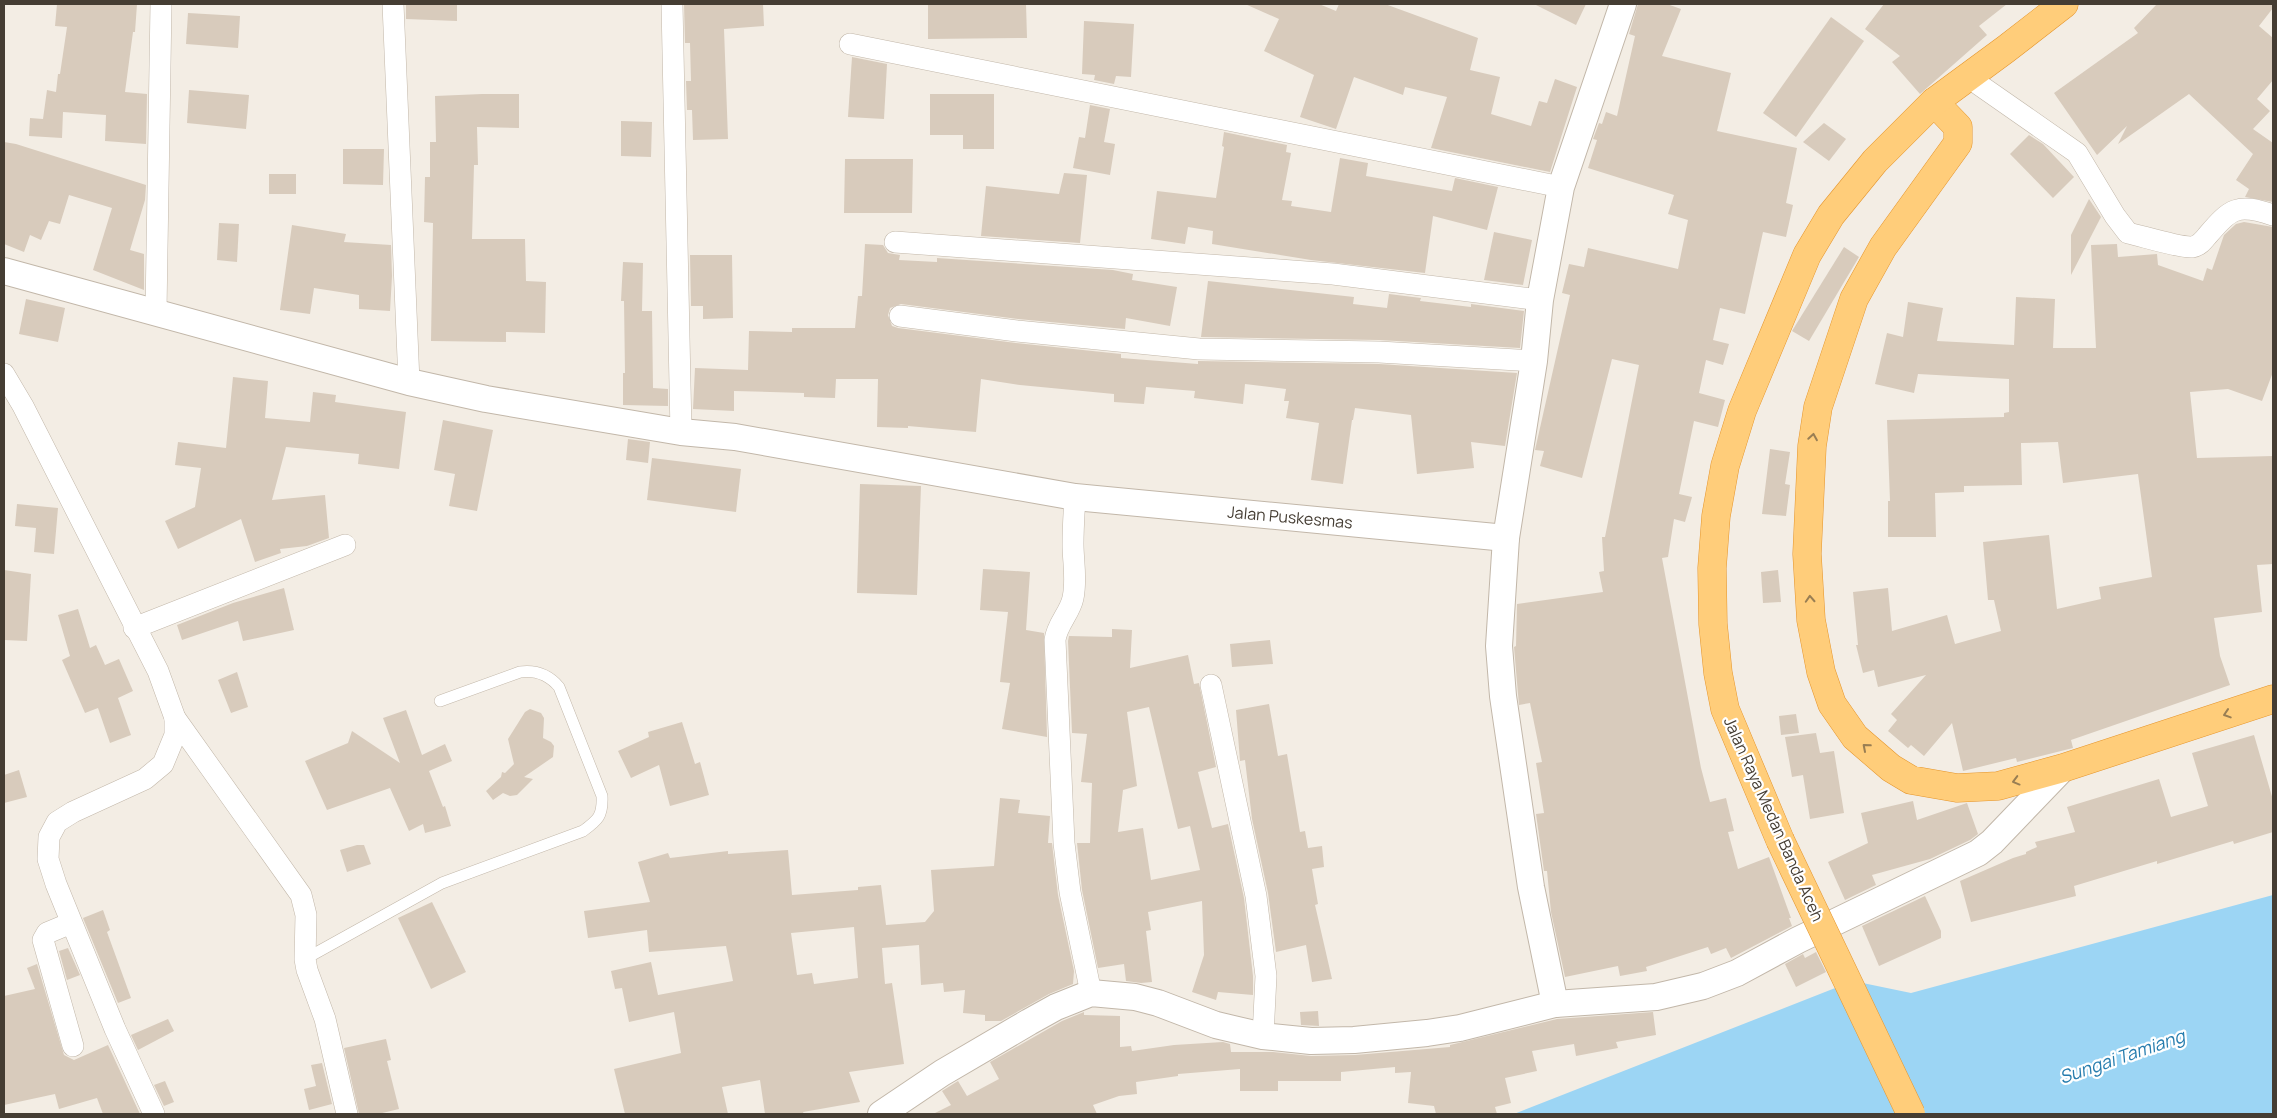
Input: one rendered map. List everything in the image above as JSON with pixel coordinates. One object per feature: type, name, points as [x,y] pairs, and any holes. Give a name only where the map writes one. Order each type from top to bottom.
[{"type":"highway","name":"Jalan Raya Medan Banda Aceh","points":[[1911,1114],[1780,840],[1725,709],[1718,673],[1713,624],[1712,568],[1716,516],[1725,466],[1742,411],[1807,255],[1831,215],[1875,161],[1934,102],[2064,4]]},
{"type":"highway","points":[[1934,102],[1958,127],[1958,143],[1883,247],[1854,299],[1818,407],[1812,446],[1807,554],[1811,620],[1821,672],[1832,704],[1855,738],[1891,768],[1911,780],[1957,788],[1998,786],[2063,768],[2273,699]]},
{"type":"street","points":[[156,311],[161,4]]},
{"type":"street","points":[[393,4],[410,382]]},
{"type":"street","points":[[672,4],[681,432]]},
{"type":"street","points":[[1555,1004],[1530,887],[1503,696],[1499,646],[1506,538],[1534,361],[1540,300],[1561,187],[1623,4]]},
{"type":"street","points":[[850,44],[1561,187]]},
{"type":"street","points":[[1968,77],[2077,153],[2115,216],[2128,233],[2191,247],[2201,243],[2226,214],[2232,211],[2250,210],[2273,215]]},
{"type":"street","points":[[895,242],[1333,274],[1540,300]]},
{"type":"street","name":"Jalan Puskesmas","points":[[4,271],[156,311],[264,343],[410,382],[486,399],[681,432],[735,437],[1075,498],[1506,538]]},
{"type":"street","points":[[900,316],[1017,331],[1199,349],[1380,352],[1534,361]]},
{"type":"street","points":[[4,374],[23,406],[134,628],[158,671],[175,718],[301,895],[306,915],[304,959],[324,1019],[347,1114]]},
{"type":"street","points":[[1075,498],[1073,546],[1076,570],[1074,597],[1071,607],[1056,632],[1055,640],[1064,843],[1070,892],[1090,993]]},
{"type":"street","points":[[134,628],[345,545]]},
{"type":"street","points":[[1211,685],[1256,896],[1266,976],[1263,1036]]},
{"type":"street","points":[[154,1114],[71,923],[48,860],[50,837],[57,822],[72,812],[145,779],[163,764],[175,735],[175,718]]},
{"type":"street","points":[[881,1114],[942,1073],[1029,1022],[1056,1007],[1090,993],[1136,997],[1158,1003],[1216,1025],[1263,1036],[1287,1040],[1354,1040],[1460,1028],[1555,1004],[1656,997],[1703,986],[1746,969],[1798,940],[1978,853],[1992,842],[2063,768]]},
{"type":"street","points":[[71,923],[47,933],[43,940],[73,1046]]},
{"type":"lane","points":[[304,959],[442,883],[574,835],[597,821],[602,809],[602,796],[560,687],[552,679],[530,670],[440,701]]},
{"type":"water","name":"Sungai Tamiang","points":[[2273,895],[2273,1114],[1514,1114],[1853,981],[1911,993]]},
{"type":"building","points":[[57,4],[137,4],[135,32],[133,32],[125,92],[147,94],[146,144],[105,141],[106,115],[63,112],[62,138],[29,136],[30,118],[43,119],[47,90],[56,92],[58,74],[60,74],[67,27],[55,26]]},
{"type":"building","points":[[406,4],[457,4],[457,21],[406,19]]},
{"type":"building","points":[[684,4],[763,4],[764,26],[724,29],[728,139],[693,140],[692,110],[687,110],[686,81],[691,81],[690,43],[685,43]]},
{"type":"building","points":[[928,4],[1026,4],[1027,38],[928,39]]},
{"type":"building","points":[[1245,4],[1319,4],[1336,11],[1339,4],[1385,4],[1478,38],[1470,70],[1500,77],[1491,114],[1531,126],[1539,101],[1547,103],[1555,79],[1577,87],[1550,172],[1431,148],[1447,97],[1405,87],[1403,95],[1354,77],[1336,129],[1300,117],[1314,75],[1264,51],[1279,19]]},
{"type":"building","points":[[1534,4],[1586,4],[1576,25]]},
{"type":"building","points":[[1638,4],[1667,4],[1681,9],[1662,56],[1731,73],[1717,131],[1797,148],[1786,203],[1793,205],[1786,237],[1763,232],[1745,314],[1720,308],[1713,340],[1729,344],[1723,365],[1706,360],[1699,393],[1725,400],[1718,427],[1694,421],[1679,494],[1692,497],[1685,522],[1674,519],[1668,557],[1662,558],[1701,768],[1710,802],[1726,798],[1734,831],[1728,832],[1738,869],[1769,857],[1791,918],[1789,918],[1792,926],[1731,958],[1726,948],[1711,954],[1708,947],[1646,967],[1647,971],[1620,976],[1618,966],[1565,977],[1551,912],[1547,871],[1544,871],[1536,814],[1544,813],[1536,763],[1542,762],[1530,703],[1519,705],[1514,647],[1516,646],[1517,604],[1603,592],[1599,572],[1604,571],[1602,537],[1605,537],[1639,365],[1612,359],[1582,478],[1540,466],[1544,451],[1535,450],[1570,295],[1562,293],[1569,264],[1584,267],[1588,248],[1678,269],[1688,220],[1668,214],[1674,195],[1588,168],[1597,140],[1593,139],[1599,123],[1602,124],[1606,112],[1617,116],[1635,36],[1629,34]]},
{"type":"building","points":[[1884,4],[2007,4],[1979,26],[1987,35],[1920,94],[1892,62],[1900,56],[1865,29]]},
{"type":"building","points":[[2157,4],[2273,4],[2273,8],[2259,26],[2273,38],[2273,80],[2257,99],[2270,111],[2253,129],[2273,143],[2273,202],[2245,197],[2249,189],[2236,180],[2253,154],[2189,94],[2118,144],[2127,126],[2097,155],[2054,93],[2138,33],[2134,28]]},
{"type":"building","points":[[188,13],[240,16],[238,48],[186,44]]},
{"type":"building","points":[[1831,17],[1864,41],[1796,137],[1763,113]]},
{"type":"building","points":[[1084,21],[1134,24],[1131,77],[1116,76],[1114,84],[1094,80],[1095,75],[1082,74]]},
{"type":"building","points":[[852,57],[887,64],[884,119],[848,117]]},
{"type":"building","points":[[189,90],[249,95],[246,129],[187,123]]},
{"type":"building","points":[[519,94],[519,128],[477,127],[478,165],[474,165],[472,239],[525,239],[526,281],[546,282],[545,333],[506,332],[506,342],[431,341],[433,223],[424,222],[425,177],[430,177],[430,142],[436,142],[435,96]]},
{"type":"building","points":[[930,94],[994,94],[994,149],[963,149],[963,135],[930,135]]},
{"type":"building","points":[[1090,105],[1110,109],[1104,142],[1115,144],[1110,175],[1073,168],[1079,137],[1085,138]]},
{"type":"building","points":[[621,121],[652,122],[651,157],[621,156]]},
{"type":"building","points":[[1824,123],[1846,139],[1829,161],[1803,142]]},
{"type":"building","points":[[1224,132],[1287,145],[1286,152],[1291,153],[1282,200],[1292,201],[1291,206],[1331,212],[1340,158],[1368,163],[1366,176],[1452,191],[1455,178],[1498,187],[1487,230],[1433,216],[1425,273],[1311,260],[1212,244],[1213,231],[1188,227],[1185,244],[1151,239],[1157,191],[1216,198],[1224,147],[1222,146]]},
{"type":"building","points":[[2029,135],[2043,144],[2074,177],[2053,198],[2010,154]]},
{"type":"building","points":[[4,142],[16,144],[146,185],[145,200],[130,250],[144,254],[144,290],[93,270],[112,208],[69,195],[60,224],[49,221],[41,240],[30,235],[24,252],[4,244]]},
{"type":"building","points":[[343,149],[384,149],[383,185],[343,184]]},
{"type":"building","points":[[845,159],[913,159],[912,213],[844,213]]},
{"type":"building","points":[[1064,173],[1087,175],[1080,243],[981,236],[986,186],[1059,194]]},
{"type":"building","points":[[269,174],[296,174],[296,194],[269,194]]},
{"type":"building","points":[[2089,199],[2101,217],[2071,275],[2071,235]]},
{"type":"building","points":[[2244,222],[2273,227],[2273,372],[2262,401],[2228,389],[2190,392],[2197,458],[2273,456],[2273,564],[2257,565],[2262,612],[2214,618],[2220,656],[2230,685],[2071,740],[2073,748],[2017,762],[2016,758],[1963,771],[1952,723],[1924,756],[1911,745],[1908,748],[1888,731],[1897,720],[1891,714],[1926,675],[1878,687],[1874,670],[1863,673],[1856,645],[1858,645],[1853,592],[1888,588],[1892,631],[1947,615],[1955,644],[2001,631],[1994,600],[1988,600],[1983,542],[2049,535],[2057,609],[2101,599],[2099,587],[2152,577],[2138,474],[2063,483],[2058,442],[2021,443],[2022,485],[1964,486],[1964,492],[1935,493],[1936,537],[1888,537],[1888,501],[1890,501],[1887,420],[2004,417],[2004,413],[2009,412],[2009,379],[1918,374],[1914,393],[1875,384],[1887,333],[1903,337],[1908,302],[1943,308],[1937,341],[2014,345],[2016,297],[2055,299],[2053,348],[2096,348],[2091,245],[2117,244],[2118,257],[2157,254],[2158,265],[2203,281],[2207,268],[2212,270],[2224,235],[2236,224]]},
{"type":"building","points":[[219,223],[239,224],[237,262],[217,260]]},
{"type":"building","points":[[292,225],[346,234],[344,242],[391,245],[390,311],[359,309],[359,295],[314,288],[310,314],[280,310]]},
{"type":"building","points":[[1494,232],[1532,240],[1523,285],[1484,280]]},
{"type":"building","points":[[865,244],[883,245],[888,253],[900,255],[899,260],[937,262],[937,258],[1113,270],[1133,274],[1132,280],[1177,287],[1170,326],[1126,318],[1125,329],[1018,319],[901,304],[890,308],[888,315],[892,326],[898,328],[1121,354],[1121,358],[1198,364],[1198,361],[1379,364],[1517,373],[1505,446],[1471,442],[1474,468],[1417,474],[1411,415],[1355,408],[1343,484],[1311,480],[1319,423],[1286,418],[1289,401],[1284,401],[1286,389],[1245,384],[1243,404],[1194,398],[1195,391],[1146,387],[1144,404],[1114,402],[1114,394],[1020,385],[981,379],[976,432],[908,426],[908,428],[877,427],[878,379],[836,379],[835,398],[804,397],[804,393],[734,391],[734,411],[693,409],[695,368],[748,370],[749,331],[792,332],[792,328],[855,328],[858,296],[862,296]]},
{"type":"building","points":[[1844,247],[1859,257],[1809,341],[1792,331]]},
{"type":"building","points":[[690,255],[732,255],[733,318],[703,319],[703,306],[691,306]]},
{"type":"building","points":[[623,262],[643,263],[642,311],[652,311],[653,388],[668,389],[668,406],[623,405],[623,373],[625,373],[624,301],[621,301]]},
{"type":"building","points":[[1208,281],[1354,297],[1353,304],[1387,308],[1389,294],[1421,298],[1420,301],[1471,307],[1471,304],[1524,311],[1520,348],[1379,340],[1201,337]]},
{"type":"building","points":[[26,299],[65,308],[58,342],[19,334]]},
{"type":"building","points":[[233,377],[268,381],[265,418],[310,422],[313,392],[336,395],[335,402],[406,412],[399,469],[358,464],[359,454],[286,447],[272,500],[325,495],[329,538],[307,546],[280,549],[281,553],[255,562],[241,519],[178,549],[165,521],[195,507],[201,468],[175,465],[178,442],[226,448]]},
{"type":"building","points":[[443,420],[493,430],[477,511],[449,506],[455,474],[434,470]]},
{"type":"building","points":[[628,439],[650,442],[648,463],[626,460]]},
{"type":"building","points":[[1770,449],[1790,452],[1785,484],[1790,485],[1786,516],[1762,514]]},
{"type":"building","points":[[652,458],[741,469],[736,512],[647,500]]},
{"type":"building","points":[[860,484],[921,486],[917,595],[857,593]]},
{"type":"building","points":[[17,504],[58,508],[54,554],[34,552],[36,528],[15,526]]},
{"type":"building","points":[[983,569],[1030,572],[1026,630],[1044,633],[1047,737],[1002,729],[1010,683],[1000,682],[1008,612],[980,610]]},
{"type":"building","points":[[4,570],[31,574],[27,641],[4,640]]},
{"type":"building","points":[[1778,570],[1781,602],[1763,603],[1761,572]]},
{"type":"building","points":[[284,588],[294,630],[243,641],[238,621],[182,640],[177,625],[233,603]]},
{"type":"building","points":[[78,609],[90,648],[96,645],[105,665],[119,659],[133,691],[118,698],[131,735],[110,743],[98,708],[85,713],[62,660],[70,656],[58,615]]},
{"type":"building","points":[[1112,629],[1132,630],[1130,668],[1188,655],[1194,684],[1199,683],[1216,767],[1198,772],[1212,828],[1228,824],[1244,898],[1253,976],[1253,995],[1218,992],[1216,1000],[1192,992],[1204,955],[1202,901],[1148,912],[1151,930],[1146,931],[1152,982],[1126,981],[1124,964],[1098,968],[1082,890],[1077,843],[1090,843],[1092,783],[1081,782],[1087,734],[1072,733],[1068,641],[1069,636],[1112,637]],"holes":[[[1149,707],[1178,829],[1190,826],[1200,870],[1151,880],[1143,828],[1118,832],[1123,790],[1137,786],[1127,712]]]},
{"type":"building","points":[[1270,640],[1273,664],[1232,667],[1230,644]]},
{"type":"building","points":[[237,672],[248,707],[231,713],[218,680]]},
{"type":"building","points":[[1269,704],[1278,756],[1287,754],[1300,832],[1305,831],[1308,848],[1322,846],[1324,867],[1312,869],[1318,904],[1315,905],[1332,979],[1312,982],[1306,945],[1276,952],[1268,893],[1252,819],[1245,760],[1240,761],[1236,710]]},
{"type":"building","points":[[530,709],[541,713],[544,718],[543,738],[554,746],[553,757],[524,777],[533,779],[517,795],[510,796],[503,793],[493,800],[486,791],[501,777],[502,772],[505,773],[514,764],[508,739],[525,712]]},
{"type":"building","points":[[406,710],[422,755],[445,744],[452,761],[429,771],[443,807],[445,806],[451,826],[425,833],[423,824],[409,831],[390,788],[327,810],[305,761],[348,743],[352,731],[400,763],[383,718]]},
{"type":"building","points":[[1796,714],[1799,733],[1781,735],[1779,716]]},
{"type":"building","points":[[682,722],[695,764],[700,762],[709,795],[670,806],[659,765],[631,778],[618,751],[649,737],[648,732]]},
{"type":"building","points":[[1816,733],[1820,753],[1834,751],[1844,813],[1810,819],[1803,775],[1792,777],[1785,737]]},
{"type":"building","points":[[2254,735],[2273,800],[2273,832],[2234,844],[2233,841],[2157,864],[2157,861],[2074,886],[2076,896],[1971,922],[1960,881],[2026,854],[2026,852],[2037,847],[2035,842],[2075,832],[2067,807],[2159,779],[2171,817],[2208,806],[2192,753]]},
{"type":"building","points":[[19,770],[27,797],[4,803],[4,775]]},
{"type":"building","points":[[1000,798],[1020,800],[1018,813],[1050,816],[1048,843],[1052,843],[1058,895],[1074,971],[1073,984],[1049,994],[1001,1021],[985,1021],[985,1015],[963,1013],[965,990],[944,992],[943,983],[921,985],[919,945],[882,948],[885,984],[892,983],[904,1064],[849,1072],[860,1102],[803,1112],[804,1114],[765,1114],[760,1080],[722,1087],[728,1114],[625,1114],[614,1069],[681,1053],[674,1012],[629,1022],[622,988],[615,989],[611,971],[651,962],[658,995],[733,981],[726,946],[649,952],[647,930],[588,938],[584,911],[650,902],[638,862],[668,853],[670,858],[728,851],[728,854],[788,850],[792,895],[858,890],[858,887],[881,885],[886,925],[925,922],[934,911],[931,870],[994,866]],"holes":[[[854,927],[858,978],[814,984],[812,973],[797,975],[791,933]]]},
{"type":"building","points":[[1913,801],[1917,820],[1967,803],[1978,834],[1970,840],[1930,859],[1872,875],[1876,885],[1845,900],[1828,862],[1868,843],[1861,813]]},
{"type":"building","points":[[364,845],[371,864],[347,872],[340,850]]},
{"type":"building","points":[[1925,896],[1941,931],[1941,938],[1879,966],[1862,926]]},
{"type":"building","points":[[432,902],[466,972],[431,989],[398,918]]},
{"type":"building","points":[[103,910],[110,930],[107,932],[131,998],[118,1003],[83,918]]},
{"type":"building","points":[[68,948],[80,975],[67,980],[59,951]]},
{"type":"building","points":[[1816,952],[1826,972],[1796,987],[1785,964],[1803,954],[1805,958]]},
{"type":"building","points":[[37,964],[64,1055],[74,1060],[108,1045],[140,1114],[103,1114],[97,1098],[59,1109],[55,1094],[4,1105],[4,996],[35,989],[27,968]]},
{"type":"building","points":[[1318,1011],[1319,1026],[1301,1025],[1300,1012]]},
{"type":"building","points":[[1084,1012],[1084,1015],[1120,1016],[1120,1047],[1131,1046],[1132,1051],[1174,1045],[1223,1042],[1230,1044],[1231,1052],[1273,1052],[1311,1056],[1355,1055],[1450,1047],[1450,1045],[1557,1019],[1653,1012],[1656,1035],[1616,1042],[1618,1048],[1576,1056],[1574,1044],[1532,1051],[1537,1071],[1505,1078],[1511,1103],[1495,1107],[1497,1114],[1436,1114],[1434,1106],[1408,1103],[1411,1072],[1395,1073],[1395,1067],[1341,1072],[1341,1081],[1278,1081],[1278,1091],[1240,1091],[1240,1069],[1178,1074],[1178,1076],[1136,1082],[1137,1094],[1119,1096],[1093,1105],[1097,1114],[933,1114],[951,1105],[942,1091],[958,1081],[967,1096],[999,1079],[990,1062],[1062,1021]]},
{"type":"building","points":[[168,1019],[174,1031],[138,1050],[131,1035]]},
{"type":"building","points":[[386,1039],[391,1060],[387,1061],[399,1109],[378,1114],[359,1114],[344,1048]]},
{"type":"building","points":[[322,1063],[332,1104],[309,1110],[304,1089],[316,1086],[311,1065]]},
{"type":"building","points":[[165,1081],[174,1102],[164,1106],[154,1085]]}]
